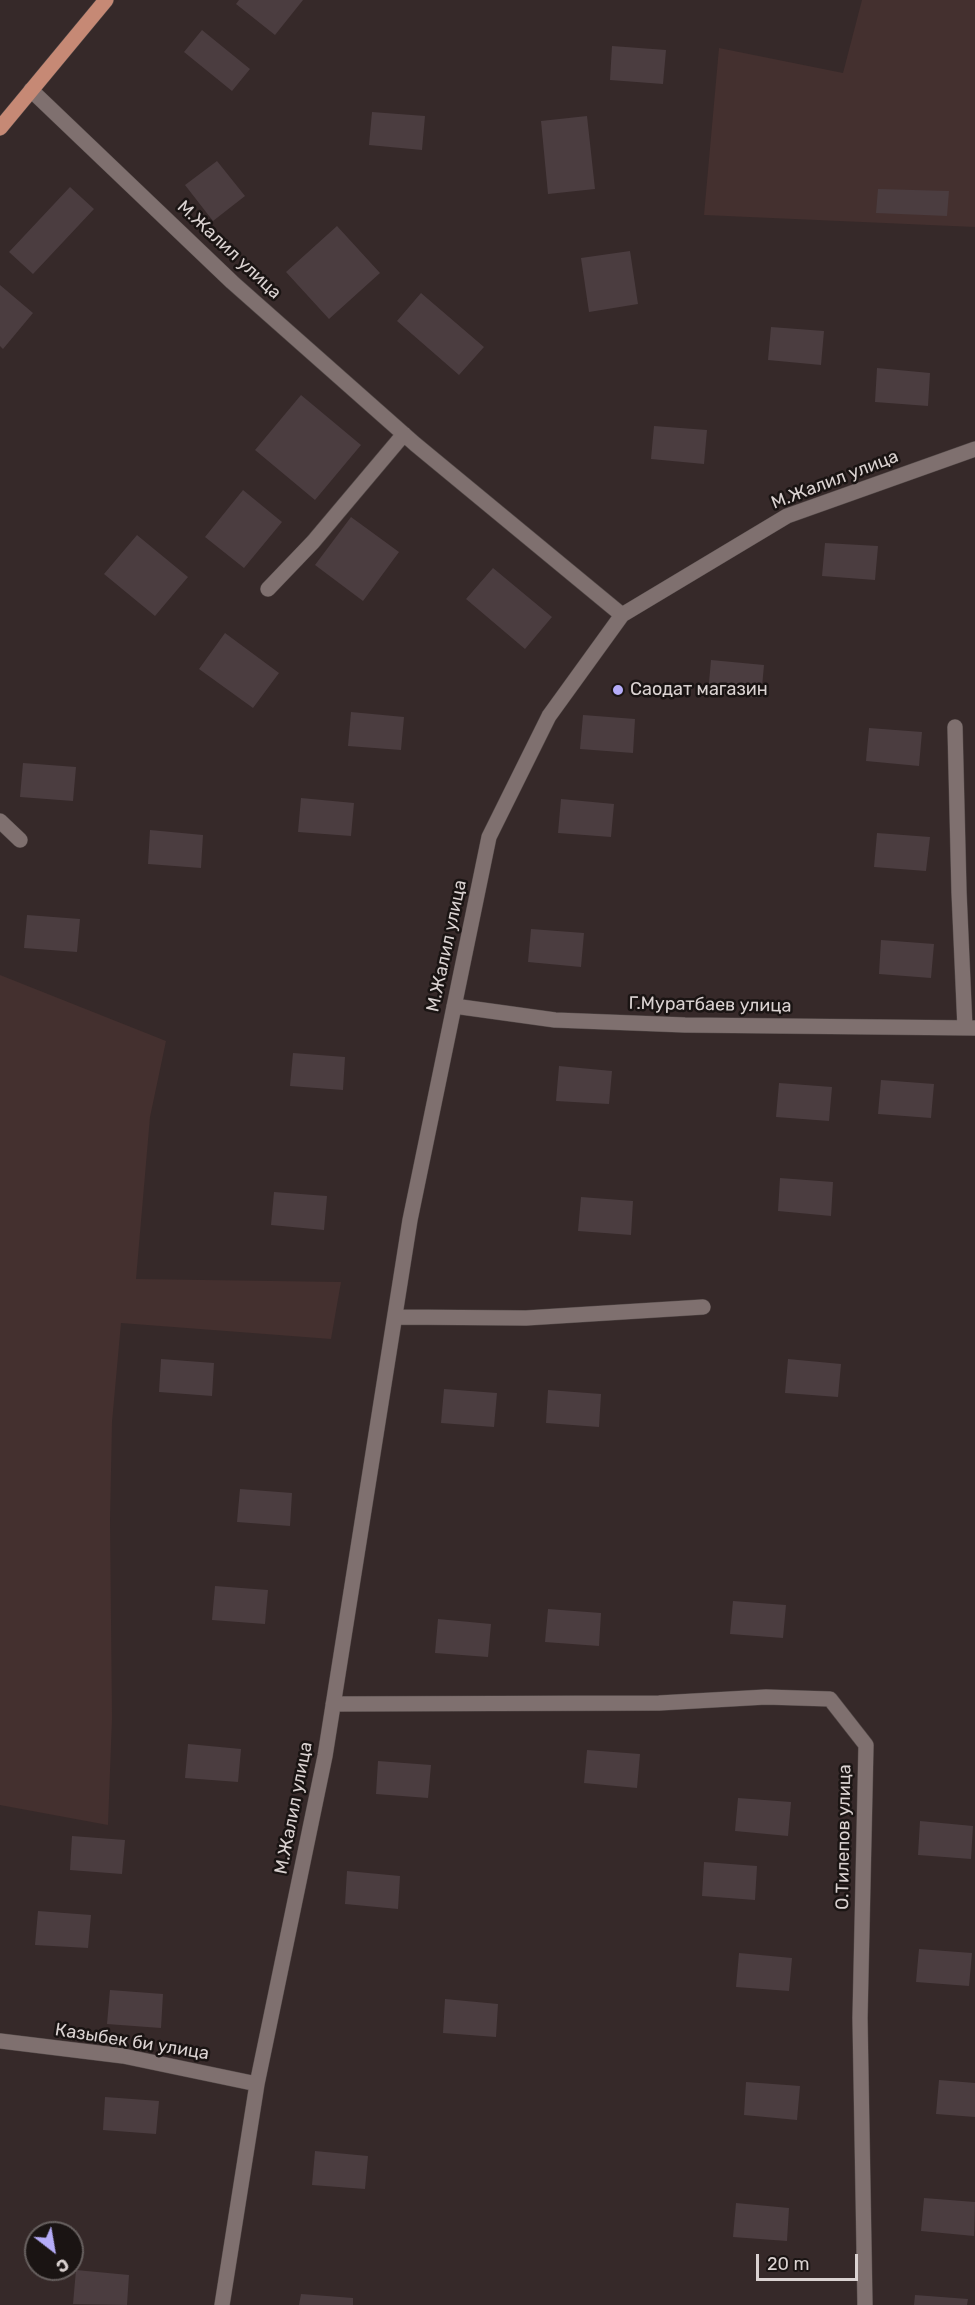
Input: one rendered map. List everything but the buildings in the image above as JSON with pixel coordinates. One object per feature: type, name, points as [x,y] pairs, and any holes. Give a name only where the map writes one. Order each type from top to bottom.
[{"type":"main road","points":[[0,128],[106,0]]},
{"type":"street","name":"М.Жалил улица","points":[[31,90],[232,282],[404,434],[622,615]]},
{"type":"street","points":[[268,589],[313,542],[404,434]]},
{"type":"street","name":"М.Жалил улица","points":[[222,2305],[256,2084],[325,1756],[410,1220],[489,837],[549,716],[622,615],[788,516],[975,449]]},
{"type":"street","name":"Г.Муратбаев улица","points":[[454,1006],[555,1020],[685,1025],[970,1028],[959,892],[955,727]]},
{"type":"street","points":[[0,821],[20,840]]},
{"type":"street","points":[[395,1317],[526,1318],[703,1307]]},
{"type":"street","name":"О.Тилепов улица","points":[[333,1704],[659,1703],[766,1697],[830,1699],[866,1745],[860,2018],[865,2305]]},
{"type":"street","name":"Казыбек би улица","points":[[0,2041],[123,2056],[256,2084]]},
{"type":"shaded area","points":[[862,0],[975,0],[975,227],[704,215],[719,48],[843,73]]},
{"type":"shaded area","points":[[0,975],[166,1041],[150,1117],[136,1279],[341,1282],[331,1339],[121,1323],[112,1422],[110,1520],[112,1718],[108,1825],[0,1805]]},
{"type":"place","name":"Саодат магазин","points":[[618,690]]}]
